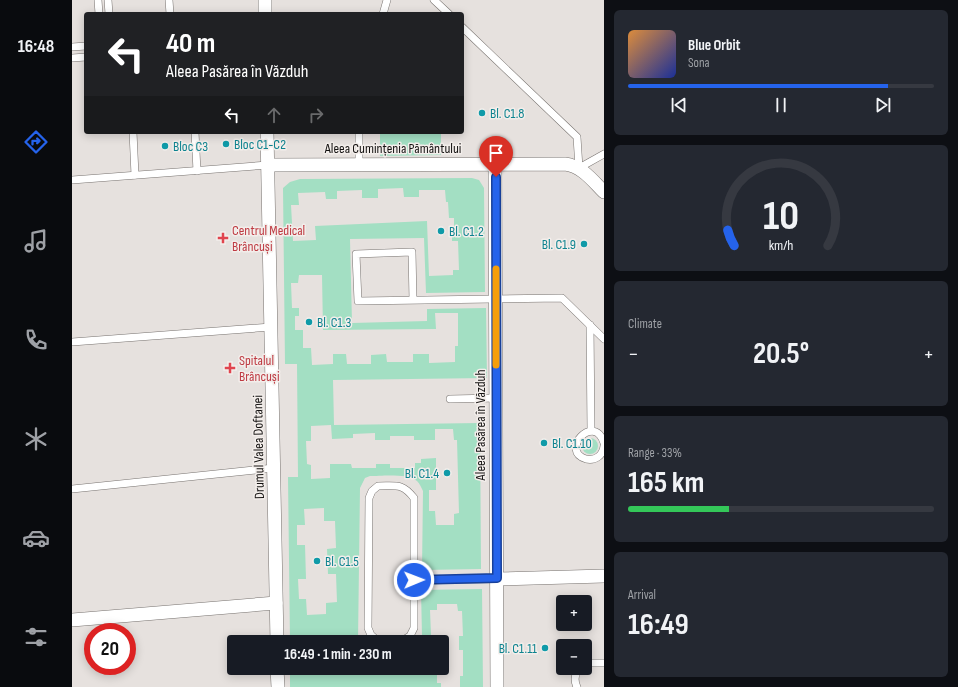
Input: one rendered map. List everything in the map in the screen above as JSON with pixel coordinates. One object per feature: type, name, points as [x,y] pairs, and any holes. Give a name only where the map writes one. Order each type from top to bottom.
[{"type":"street","points":[[265,0],[265,12]]},
{"type":"street","name":"Drumul Valea Doftanei","points":[[267,134],[277,635]]},
{"type":"street","name":"Aleea Pasărea în Văzduh","points":[[496,164],[497,687]]},
{"type":"street","name":"Aleea Cumințenia Pământului","points":[[268,165],[572,164],[579,168]]},
{"type":"street","points":[[579,168],[604,192]]},
{"type":"street","points":[[497,578],[604,576]]},
{"type":"street","points":[[72,620],[276,603]]},
{"type":"street","points":[[277,675],[278,687]]},
{"type":"lane","points":[[98,0],[99,12]]},
{"type":"lane","points":[[108,0],[109,12]]},
{"type":"lane","points":[[169,0],[170,12]]},
{"type":"lane","points":[[384,12],[387,0]]},
{"type":"lane","points":[[434,0],[447,12]]},
{"type":"lane","points":[[464,29],[577,137],[579,168],[604,154]]},
{"type":"lane","points":[[72,47],[84,46]]},
{"type":"lane","points":[[72,58],[84,57]]},
{"type":"lane","points":[[133,134],[135,175]]},
{"type":"lane","points":[[195,134],[197,170]]},
{"type":"lane","points":[[359,134],[359,164]]},
{"type":"lane","points":[[72,180],[268,165]]},
{"type":"lane","points":[[413,300],[412,252],[356,254],[358,301],[562,298],[604,339]]},
{"type":"lane","points":[[590,326],[591,432]]},
{"type":"lane","points":[[72,342],[271,328]]},
{"type":"lane","points":[[450,399],[496,398]]},
{"type":"lane","points":[[591,432],[600,435],[604,445],[602,452],[595,458],[586,459],[579,453],[576,445],[577,440],[583,434],[591,432]]},
{"type":"lane","points":[[72,488],[274,468]]},
{"type":"lane","points":[[378,486],[402,486],[409,491],[414,498],[414,580],[414,628],[410,636],[402,641],[378,641],[371,636],[368,628],[369,498],[372,491],[378,486]]},
{"type":"lane","points":[[414,580],[497,578]]},
{"type":"lane","points":[[592,663],[604,663]]},
{"type":"lane","points":[[575,675],[577,687]]},
{"type":"green space","points":[[380,134],[441,134],[441,155],[380,156]]},
{"type":"green space","points":[[472,178],[479,180],[484,188],[485,292],[426,293],[424,238],[350,239],[352,323],[427,321],[427,309],[486,308],[487,378],[333,380],[334,425],[480,423],[481,569],[422,570],[423,491],[420,484],[413,478],[401,476],[387,475],[370,476],[365,478],[360,488],[358,635],[290,635],[288,477],[298,477],[297,364],[285,364],[283,188],[290,182],[300,179]],"holes":[[[403,188],[404,197],[419,197],[419,190],[445,190],[446,202],[448,202],[449,218],[454,218],[454,236],[452,236],[452,241],[458,241],[459,270],[453,270],[453,275],[429,276],[427,221],[315,226],[316,240],[293,241],[291,205],[299,205],[298,193],[325,192],[326,199],[337,199],[337,191],[362,190],[362,198],[378,198],[378,189]],[[299,275],[322,275],[323,330],[436,329],[435,313],[458,313],[458,346],[455,346],[455,362],[429,363],[429,354],[413,354],[413,362],[387,362],[386,354],[371,355],[371,364],[347,364],[346,354],[333,354],[333,364],[312,365],[311,348],[303,348],[303,330],[295,330],[295,316],[299,316],[299,308],[292,308],[291,283],[298,283]],[[331,425],[332,439],[353,438],[353,434],[375,433],[375,440],[390,440],[390,436],[414,436],[414,440],[435,440],[435,429],[453,429],[454,440],[457,440],[459,513],[454,514],[454,525],[436,525],[435,511],[429,511],[429,490],[436,490],[436,458],[421,459],[421,463],[415,463],[415,468],[390,468],[390,464],[376,464],[376,468],[352,468],[351,464],[330,464],[330,478],[311,479],[311,465],[307,464],[306,441],[311,441],[311,426]],[[324,508],[324,521],[335,521],[336,548],[327,549],[328,574],[336,574],[337,602],[326,603],[326,614],[307,615],[306,599],[299,599],[298,579],[306,579],[305,545],[297,545],[297,525],[305,525],[304,509]]]},
{"type":"green space","points":[[587,438],[593,438],[598,443],[596,452],[593,454],[587,454],[582,449],[582,443]]},
{"type":"green space","points":[[482,589],[483,687],[460,687],[460,676],[463,676],[463,650],[459,650],[459,636],[463,636],[462,611],[458,611],[457,604],[437,604],[437,610],[430,610],[431,635],[422,635],[421,590]]},
{"type":"green space","points":[[290,675],[437,675],[437,683],[441,683],[441,687],[290,687]]},
{"type":"slow traffic","points":[[496,269],[496,365]]},
{"type":"place","name":"Bl. C1.8","points":[[482,113]]},
{"type":"place","name":"Bloc C1-C2","points":[[226,144]]},
{"type":"place","name":"Bloc C3","points":[[165,146]]},
{"type":"place","name":"Bl. C1.2","points":[[441,231]]},
{"type":"place","name":"Centrul Medical Brâncuși","points":[[223,238]]},
{"type":"place","name":"Bl. C1.9","points":[[584,244]]},
{"type":"place","name":"Bl. C1.3","points":[[309,322]]},
{"type":"place","name":"Spitalul Brâncuși","points":[[230,368]]},
{"type":"place","name":"Bl. C1.10","points":[[544,443]]},
{"type":"place","name":"Bl. C1.4","points":[[447,473]]},
{"type":"place","name":"Bl. C1.5","points":[[317,561]]},
{"type":"place","name":"Bl. C1.11","points":[[545,648]]},
{"type":"route","points":[[414,580],[497,578],[496,177]]}]
